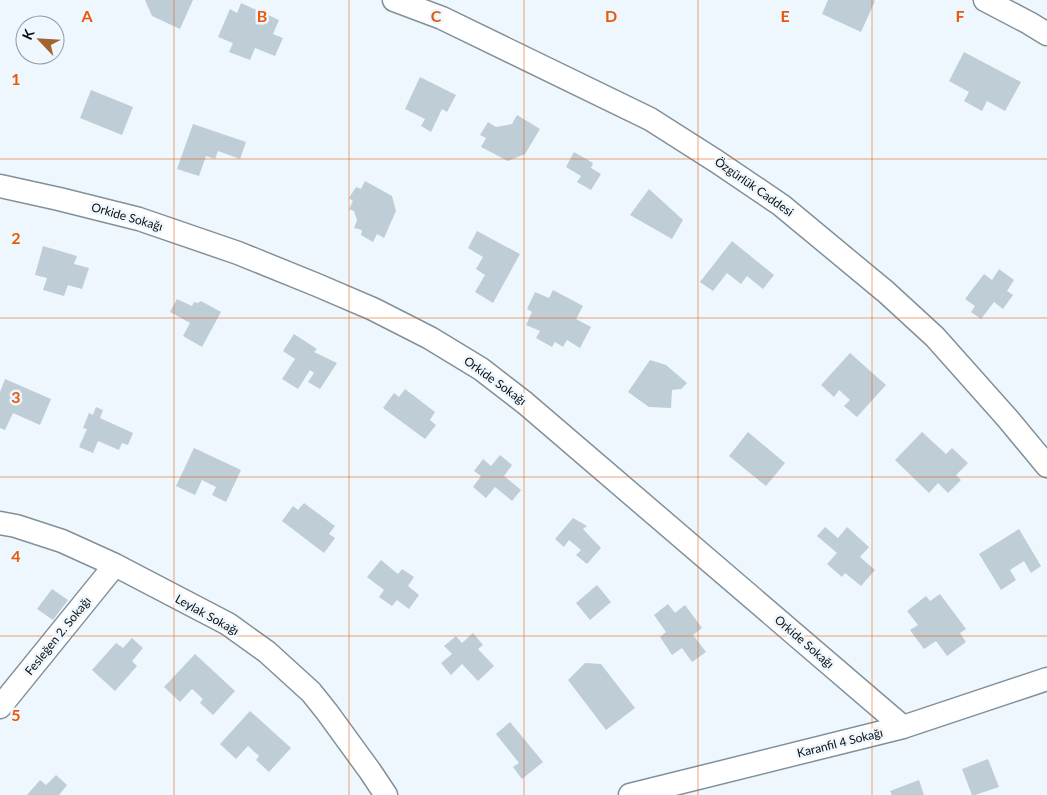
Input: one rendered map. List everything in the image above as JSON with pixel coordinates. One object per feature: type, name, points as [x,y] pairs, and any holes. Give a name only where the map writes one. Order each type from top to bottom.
[{"type":"street","name":"Özgürlük Caddesi","points":[[394,0],[446,9],[650,119],[781,205],[886,292],[935,338],[1008,419],[1047,466]]},
{"type":"street","points":[[985,0],[1047,34]]},
{"type":"street","name":"Orkide Sokağı","points":[[0,186],[139,219],[238,254],[373,309],[430,338],[481,368],[525,403],[903,727]]},
{"type":"street","name":"Leylak Sokağı","points":[[0,523],[16,526],[62,541],[228,624],[266,652],[311,692],[328,712],[386,795]]},
{"type":"street","name":"Fesleğen 2. Sokağı","points":[[0,707],[115,566]]},
{"type":"street","name":"Karanfil 4 Sokağı","points":[[630,795],[903,727],[1047,679]]},
{"type":"building","points":[[145,0],[193,0],[180,29],[152,16]]},
{"type":"building","points":[[828,0],[875,1],[861,32],[822,14]]},
{"type":"building","points":[[241,3],[279,20],[273,34],[283,38],[275,56],[255,48],[250,60],[229,52],[233,43],[218,37],[230,9],[237,13]]},
{"type":"building","points":[[964,52],[1021,82],[1005,111],[987,101],[982,111],[964,101],[969,92],[949,81]]},
{"type":"building","points":[[420,77],[456,95],[447,112],[442,109],[431,132],[421,126],[425,119],[405,109]]},
{"type":"building","points":[[91,90],[133,107],[122,135],[80,118]]},
{"type":"building","points":[[517,115],[540,129],[525,154],[508,161],[481,147],[486,138],[480,135],[488,122],[496,127],[512,124]]},
{"type":"building","points":[[193,124],[246,142],[240,159],[218,151],[215,159],[206,156],[199,176],[177,169]]},
{"type":"building","points":[[574,152],[593,163],[591,168],[601,174],[591,190],[577,182],[581,176],[566,167]]},
{"type":"building","points":[[365,181],[392,196],[396,211],[384,238],[377,234],[373,242],[361,235],[362,230],[354,228],[357,220],[354,211],[349,209],[353,201],[349,198],[356,187],[361,189]]},
{"type":"building","points":[[649,189],[683,220],[672,239],[630,215]]},
{"type":"building","points":[[477,231],[520,254],[493,303],[475,292],[485,275],[476,269],[483,257],[468,248]]},
{"type":"building","points":[[732,241],[774,275],[763,289],[747,276],[741,284],[727,273],[713,291],[700,282]]},
{"type":"building","points":[[43,246],[77,256],[74,264],[89,268],[82,289],[68,285],[64,296],[43,290],[47,278],[35,275]]},
{"type":"building","points":[[999,269],[1014,280],[1007,291],[1013,295],[1003,309],[994,302],[981,319],[971,312],[975,306],[965,299],[984,274],[992,280]]},
{"type":"building","points":[[553,290],[583,306],[576,319],[591,327],[580,348],[567,340],[563,347],[555,342],[552,347],[536,338],[540,331],[526,325],[532,312],[527,309],[535,292],[549,298]]},
{"type":"building","points":[[177,299],[192,306],[194,302],[198,303],[201,301],[221,312],[202,347],[183,336],[190,323],[170,312]]},
{"type":"building","points":[[294,334],[317,349],[314,352],[337,363],[320,389],[308,382],[314,373],[310,370],[298,389],[282,379],[295,359],[283,351]]},
{"type":"building","points":[[850,353],[886,385],[857,417],[844,406],[850,400],[839,390],[834,397],[821,385]]},
{"type":"building","points":[[650,360],[666,365],[687,383],[681,389],[672,390],[671,408],[649,407],[628,392]]},
{"type":"building","points":[[5,379],[51,399],[40,425],[13,413],[5,430],[0,428],[0,392]]},
{"type":"building","points":[[405,389],[435,412],[430,420],[436,425],[425,439],[383,408],[394,393],[399,397]]},
{"type":"building","points":[[96,407],[103,410],[100,418],[133,433],[128,445],[122,443],[119,450],[98,441],[93,453],[79,447],[87,429],[83,428],[89,413],[93,415]]},
{"type":"building","points":[[748,432],[785,463],[766,486],[729,456]]},
{"type":"building","points":[[922,432],[946,454],[952,448],[968,463],[956,475],[961,480],[948,493],[938,483],[929,493],[895,460]]},
{"type":"building","points":[[194,448],[241,470],[226,502],[212,495],[216,487],[202,480],[195,495],[176,486]]},
{"type":"building","points":[[500,455],[512,465],[504,476],[521,490],[512,501],[495,487],[486,498],[473,487],[481,476],[474,471],[483,459],[491,466]]},
{"type":"building","points":[[304,503],[335,526],[329,534],[335,538],[324,553],[282,521],[293,506],[298,510]]},
{"type":"building","points":[[573,518],[587,526],[583,529],[601,548],[587,564],[576,555],[581,550],[569,540],[564,547],[555,539]]},
{"type":"building","points":[[825,527],[838,538],[847,527],[869,547],[860,557],[875,570],[861,586],[845,573],[842,577],[827,564],[837,553],[817,536]]},
{"type":"building","points":[[1019,529],[1041,566],[1031,573],[1024,561],[1010,570],[1016,580],[1001,590],[979,554]]},
{"type":"building","points":[[381,560],[398,574],[402,569],[414,577],[408,586],[419,595],[409,609],[397,600],[392,606],[379,597],[384,590],[367,577]]},
{"type":"building","points":[[597,585],[611,602],[590,620],[576,603]]},
{"type":"building","points":[[52,589],[68,600],[53,620],[37,609]]},
{"type":"building","points":[[940,594],[966,629],[960,633],[966,642],[947,656],[936,641],[924,649],[910,630],[918,625],[907,611],[926,596],[930,601]]},
{"type":"building","points":[[668,604],[675,613],[685,605],[702,628],[693,635],[706,652],[692,662],[682,648],[672,655],[660,637],[666,632],[654,615]]},
{"type":"building","points":[[473,633],[483,645],[478,649],[494,666],[478,681],[462,664],[451,675],[441,663],[452,654],[444,646],[456,636],[462,643]]},
{"type":"building","points":[[132,638],[143,648],[132,661],[137,666],[115,691],[92,670],[116,643],[123,648]]},
{"type":"building","points":[[195,654],[235,691],[213,715],[200,703],[203,699],[192,689],[180,702],[164,687]]},
{"type":"building","points":[[585,663],[601,664],[635,708],[606,730],[568,680]]},
{"type":"building","points":[[250,711],[291,748],[269,772],[256,760],[259,756],[248,746],[236,759],[220,744]]},
{"type":"building","points":[[510,722],[543,762],[522,779],[513,767],[519,763],[496,734]]},
{"type":"building","points":[[988,759],[999,787],[972,795],[962,769]]},
{"type":"building","points":[[56,775],[67,785],[59,795],[27,795],[40,780],[46,785]]},
{"type":"building","points":[[919,780],[924,795],[892,795],[890,791]]}]
